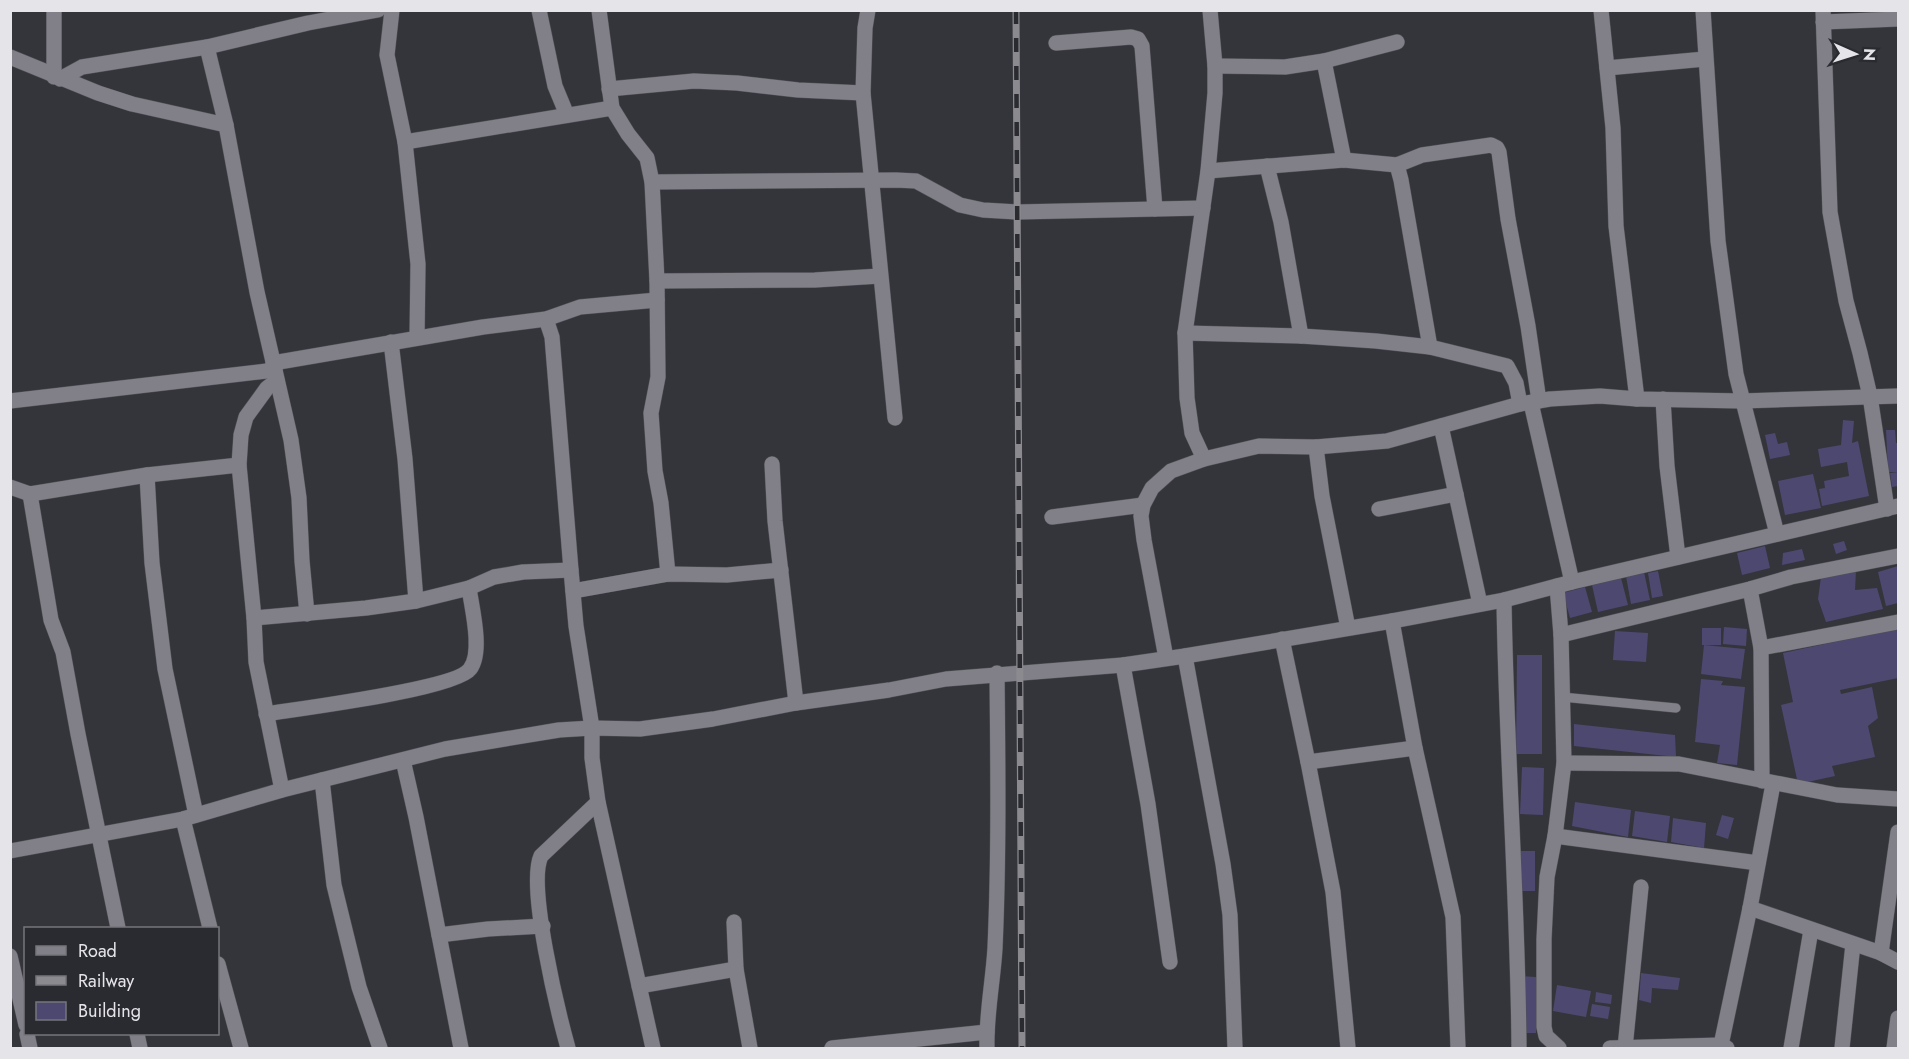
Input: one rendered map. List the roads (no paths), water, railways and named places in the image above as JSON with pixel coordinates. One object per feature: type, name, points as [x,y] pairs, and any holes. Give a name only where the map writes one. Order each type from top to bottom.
[{"type":"street","points":[[54,10],[57,78]]},
{"type":"street","points":[[57,78],[82,67],[207,47],[307,17],[378,10]]},
{"type":"street","points":[[392,10],[387,55],[405,142],[418,264],[417,338]]},
{"type":"street","points":[[539,10],[555,86],[567,115]]},
{"type":"street","points":[[599,10],[612,108],[628,134],[647,158],[652,182],[657,281],[658,377],[651,413],[655,471],[661,503],[668,574]]},
{"type":"street","points":[[868,10],[865,28],[863,93],[895,418]]},
{"type":"street","points":[[1204,459],[1192,433],[1187,398],[1185,333],[1208,171],[1215,66],[1210,10]]},
{"type":"street","points":[[1601,10],[1613,128],[1616,226],[1637,399]]},
{"type":"street","points":[[1703,10],[1718,241],[1736,374],[1778,534]]},
{"type":"street","points":[[11,850],[190,817],[282,790],[445,749],[559,730],[640,729],[713,720],[796,703],[889,690],[946,679],[1124,665],[1185,656],[1504,600],[1572,582],[1893,508],[1870,396],[1846,301],[1830,212],[1823,16],[1899,19]]},
{"type":"street","points":[[1056,44],[1138,39],[1142,46],[1155,209]]},
{"type":"street","points":[[1215,66],[1285,67],[1324,61],[1397,42]]},
{"type":"street","points":[[207,47],[226,125],[257,292],[291,440],[299,498],[307,614]]},
{"type":"street","points":[[10,57],[57,78],[132,104],[226,125]]},
{"type":"street","points":[[1607,68],[1705,59]]},
{"type":"street","points":[[1324,61],[1344,160]]},
{"type":"street","points":[[609,89],[694,81],[863,93]]},
{"type":"street","points":[[405,142],[612,108]]},
{"type":"street","points":[[1208,171],[1344,160],[1396,165],[1422,154],[1491,145],[1497,148],[1528,326],[1530,403],[1572,582]]},
{"type":"street","points":[[1396,165],[1401,180],[1430,347]]},
{"type":"street","points":[[1267,166],[1281,222],[1301,336]]},
{"type":"street","points":[[652,182],[916,181],[960,205],[983,210],[1017,212],[1203,208]]},
{"type":"street","points":[[657,281],[815,280],[880,276]]},
{"type":"street","points":[[10,401],[275,371],[391,342],[546,319],[580,307],[657,300]]},
{"type":"street","points":[[546,319],[552,337],[573,591],[592,728],[592,758],[598,802],[653,1048]]},
{"type":"street","points":[[1185,333],[1301,336],[1430,347],[1507,366],[1530,403]]},
{"type":"street","points":[[391,342],[405,459],[416,602]]},
{"type":"street","points":[[275,371],[267,388],[246,417],[241,435],[239,465],[256,662],[282,790]]},
{"type":"street","points":[[1166,658],[1144,540],[1141,516],[1143,505],[1152,488],[1172,471],[1204,459],[1259,446],[1316,447],[1387,441],[1530,403],[1600,396],[1742,401],[1899,396]]},
{"type":"street","points":[[1663,399],[1667,466],[1678,557]]},
{"type":"street","points":[[1441,426],[1480,604]]},
{"type":"street","points":[[1316,447],[1322,496],[1348,628]]},
{"type":"street","points":[[772,464],[775,521],[796,703]]},
{"type":"street","points":[[10,487],[30,494],[239,465]]},
{"type":"street","points":[[147,476],[152,563],[165,669],[210,927]]},
{"type":"street","points":[[30,494],[51,620],[63,652],[118,927]]},
{"type":"street","points":[[1380,509],[1456,495]]},
{"type":"street","points":[[1052,517],[1143,505]]},
{"type":"street","points":[[1561,635],[1750,590],[1791,577],[1899,556]]},
{"type":"street","points":[[254,618],[416,602],[469,588],[494,577],[524,572],[571,570]]},
{"type":"street","points":[[573,591],[668,574],[726,575],[781,570]]},
{"type":"street","points":[[1557,586],[1561,635],[1564,764],[1555,836],[1547,877],[1544,1027],[1546,1036],[1559,1048]]},
{"type":"street","points":[[266,714],[415,689],[459,677],[470,671],[476,645],[469,588]]},
{"type":"street","points":[[1641,887],[1618,1048],[1724,1047],[1758,863],[1768,783],[1761,648],[1750,590]]},
{"type":"street","points":[[1504,600],[1506,717],[1517,939],[1519,1048]]},
{"type":"street","points":[[1392,621],[1415,748],[1453,917],[1458,1048]]},
{"type":"street","points":[[1761,648],[1899,622]]},
{"type":"street","points":[[1282,639],[1333,892],[1348,1048]]},
{"type":"street","points":[[1185,656],[1223,864],[1230,915],[1235,1048]]},
{"type":"street","points":[[1124,665],[1148,804],[1170,962]]},
{"type":"street","points":[[987,1048],[995,950],[998,791],[997,674]]},
{"type":"street","points":[[1308,762],[1415,748]]},
{"type":"street","points":[[403,759],[461,1048]]},
{"type":"street","points":[[1564,764],[1679,764],[1836,795],[1899,799]]},
{"type":"street","points":[[322,780],[334,885],[359,987],[380,1048]]},
{"type":"street","points":[[568,1048],[554,998],[537,882],[538,861],[598,802]]},
{"type":"street","points":[[1881,953],[1899,832]]},
{"type":"street","points":[[1555,836],[1758,863]]},
{"type":"street","points":[[1750,908],[1881,953],[1899,962]]},
{"type":"street","points":[[734,922],[736,969],[750,1048]]},
{"type":"street","points":[[439,936],[488,929],[543,926]]},
{"type":"street","points":[[1791,1048],[1812,930]]},
{"type":"street","points":[[1842,1048],[1853,944]]},
{"type":"street","points":[[10,956],[24,1016]]},
{"type":"street","points":[[219,968],[242,1048]]},
{"type":"street","points":[[639,986],[736,969]]},
{"type":"street","points":[[1894,1048],[1899,1018]]},
{"type":"street","points":[[832,1048],[987,1032]]},
{"type":"lane","points":[[1562,697],[1676,708]]},
{"type":"railway","points":[[1016,10],[1022,1048]]}]
